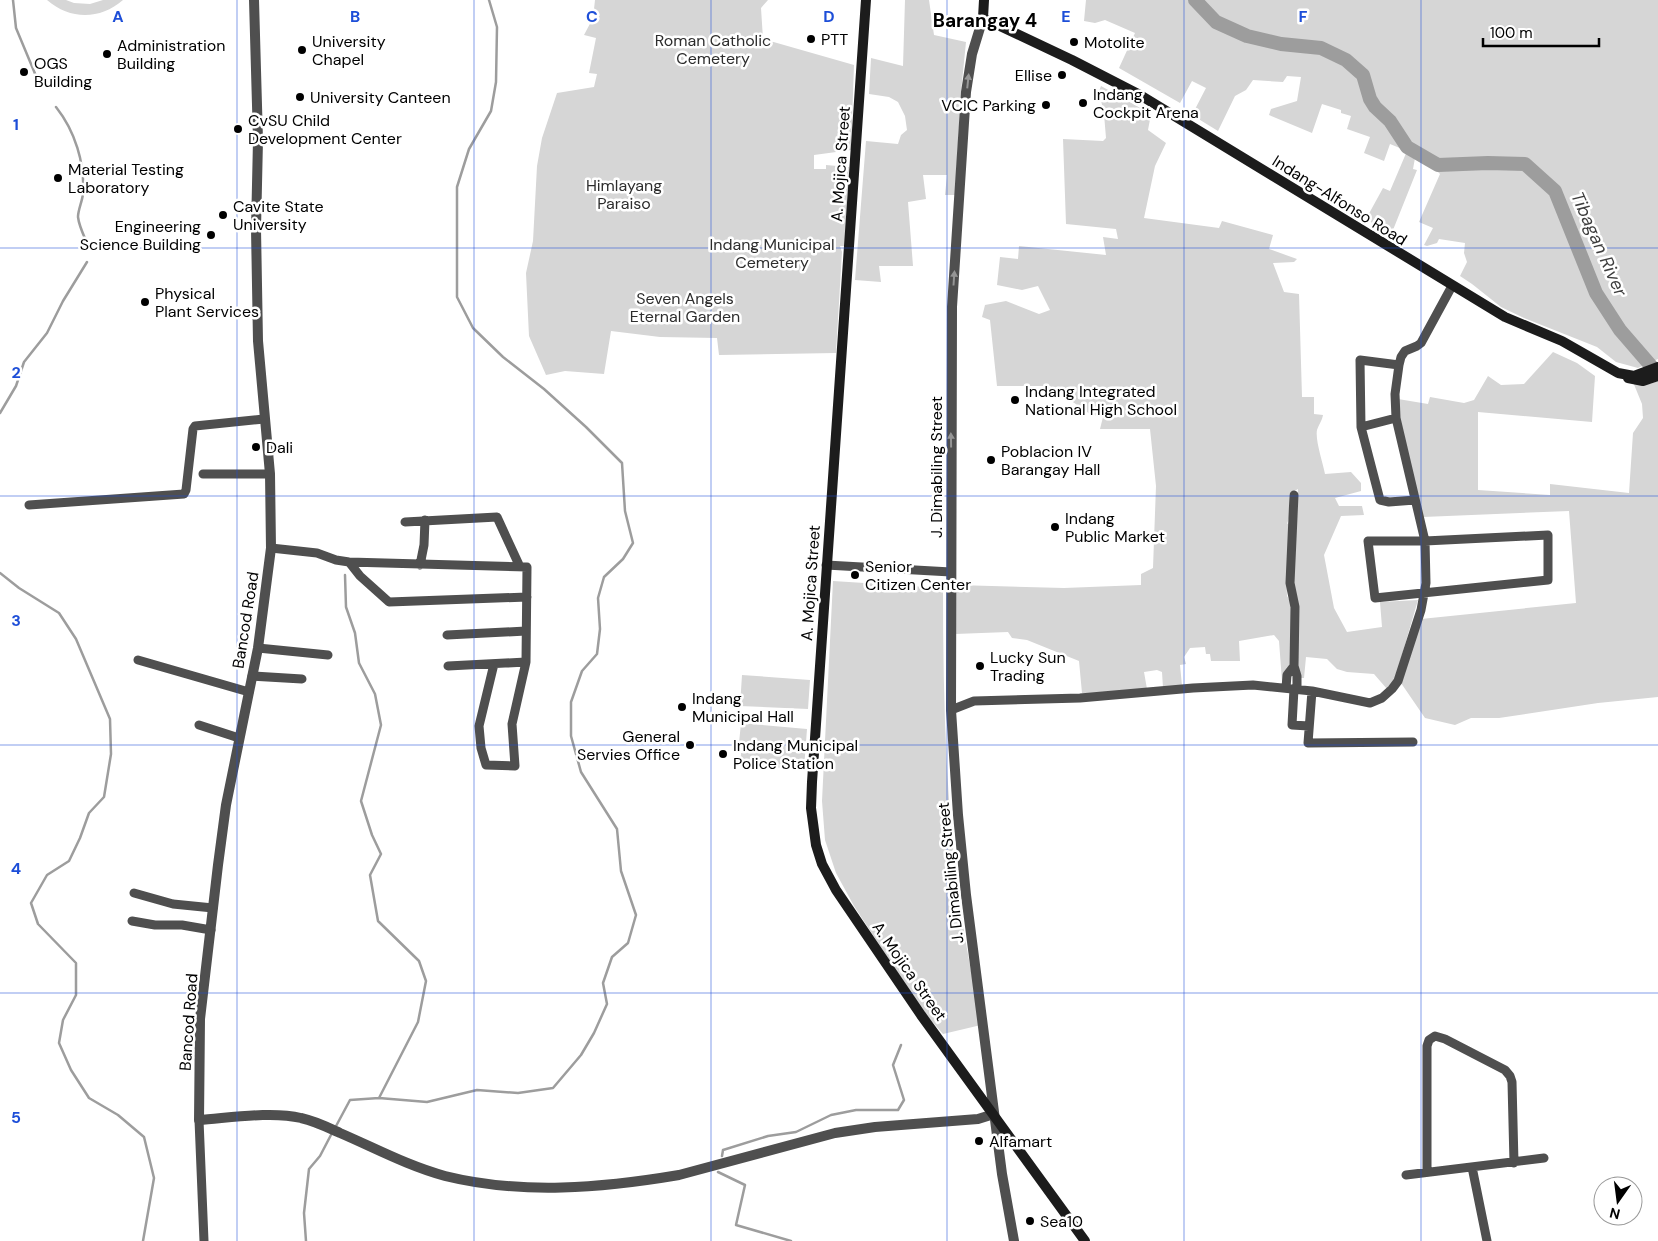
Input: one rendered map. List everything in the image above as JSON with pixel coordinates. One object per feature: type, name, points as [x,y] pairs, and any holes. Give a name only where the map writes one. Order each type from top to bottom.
[{"type":"main road","name":"A. Mojica Street","points":[[866,0],[811,796],[813,821],[819,854],[832,883],[921,1015],[1085,1241]]},
{"type":"main road","name":"J. Dimabiling Street","points":[[983,18],[984,0]]},
{"type":"main road","name":"Indang-Alfonso Road","points":[[983,18],[1105,76],[1162,108],[1505,317],[1576,348],[1618,373],[1649,377],[1658,367]]},
{"type":"street","name":"Bancod Road","points":[[204,1241],[199,1120],[200,1018],[226,806],[258,648],[271,548],[270,474],[258,341],[256,229],[258,140],[254,0]]},
{"type":"street","name":"J. Dimabiling Street","points":[[983,18],[973,47],[968,73],[952,307],[951,710],[958,816],[966,895],[1002,1174],[1014,1241]]},
{"type":"street","points":[[951,710],[974,701],[1080,698],[1252,685],[1292,689],[1368,702],[1374,702],[1386,695],[1396,685],[1401,674],[1425,594],[1425,541],[1396,418],[1395,394],[1399,365],[1405,351],[1421,343],[1452,286]]},
{"type":"street","points":[[1399,365],[1360,360],[1361,427],[1380,500],[1388,502],[1415,500]]},
{"type":"street","points":[[1361,427],[1396,418]]},
{"type":"street","points":[[29,505],[88,499],[184,494],[195,426],[264,419]]},
{"type":"street","points":[[203,474],[270,474]]},
{"type":"street","points":[[1294,495],[1290,583],[1295,611],[1294,666],[1296,676],[1292,689],[1292,725],[1309,726]]},
{"type":"street","points":[[405,522],[498,516],[520,567]]},
{"type":"street","points":[[420,565],[424,546],[425,520]]},
{"type":"street","points":[[1548,535],[1548,580],[1425,594],[1375,598],[1368,541],[1425,541],[1548,535]]},
{"type":"street","points":[[271,548],[313,552],[336,560],[349,562],[527,567],[526,662],[512,724],[515,766],[486,764],[481,748],[480,726],[494,664]]},
{"type":"street","points":[[349,562],[360,576],[389,602],[527,597]]},
{"type":"street","points":[[826,565],[951,572]]},
{"type":"street","points":[[447,635],[526,631]]},
{"type":"street","points":[[258,648],[328,655]]},
{"type":"street","points":[[138,660],[249,692]]},
{"type":"street","points":[[448,666],[526,662]]},
{"type":"street","points":[[252,676],[302,679]]},
{"type":"street","points":[[1312,692],[1309,726],[1305,740],[1308,743],[1413,742]]},
{"type":"street","points":[[199,725],[239,738]]},
{"type":"street","points":[[134,893],[178,906],[213,908]]},
{"type":"street","points":[[132,920],[155,925],[182,925],[211,930]]},
{"type":"street","points":[[1427,1172],[1427,1046],[1429,1040],[1435,1036],[1444,1038],[1504,1070],[1510,1076],[1512,1082],[1514,1162]]},
{"type":"street","points":[[199,1120],[281,1115],[302,1118],[318,1123],[414,1166],[465,1180],[515,1186],[574,1187],[679,1175],[835,1133],[875,1127],[978,1119],[994,1114]]},
{"type":"street","points":[[1406,1175],[1544,1158]]},
{"type":"street","points":[[1472,1167],[1487,1241]]},
{"type":"green space","points":[[47,0],[66,0],[74,3],[90,4],[103,0],[123,0],[105,11],[85,15],[65,11]]},
{"type":"green space","points":[[595,0],[768,0],[761,8],[763,39],[854,65],[851,150],[814,155],[814,169],[826,169],[826,165],[849,167],[845,246],[840,246],[842,252],[836,353],[719,355],[717,338],[660,337],[611,331],[604,374],[565,371],[546,375],[529,336],[526,273],[533,241],[537,166],[542,138],[557,93],[594,87],[597,74],[589,73],[596,38],[584,35],[593,18]]},
{"type":"green space","points":[[905,0],[929,0],[934,35],[966,42],[955,195],[945,195],[947,175],[923,175],[926,199],[908,202],[913,266],[879,266],[881,282],[855,280],[866,141],[898,144],[901,135],[907,130],[905,116],[898,102],[889,97],[869,94],[871,58],[903,66]]},
{"type":"green space","points":[[1086,0],[1658,0],[1658,359],[1638,368],[1616,362],[1597,347],[1501,307],[1460,276],[1467,262],[1464,253],[1465,243],[1439,239],[1437,243],[1424,245],[1433,228],[1419,222],[1440,174],[1422,156],[1415,158],[1413,169],[1417,170],[1391,235],[1366,219],[1383,188],[1390,191],[1407,151],[1390,144],[1384,161],[1364,153],[1370,137],[1347,129],[1351,116],[1341,113],[1341,110],[1322,104],[1312,133],[1269,115],[1271,109],[1297,101],[1301,77],[1287,76],[1283,82],[1253,80],[1246,90],[1235,96],[1218,131],[1192,115],[1206,88],[1192,81],[1180,103],[1119,68],[1135,33],[1105,20],[1095,23],[1084,21]]},
{"type":"green space","points":[[1101,86],[1151,114],[1148,130],[1166,143],[1155,166],[1144,218],[1219,228],[1222,221],[1273,235],[1269,249],[1297,259],[1294,262],[1273,263],[1284,292],[1299,294],[1302,397],[1314,397],[1314,414],[1323,415],[1317,434],[1325,474],[1351,472],[1361,483],[1361,491],[1335,498],[1339,506],[1362,506],[1364,515],[1341,516],[1324,555],[1334,608],[1347,632],[1382,627],[1380,602],[1418,600],[1395,679],[1387,689],[1374,674],[1347,672],[1337,669],[1327,659],[1306,657],[1304,678],[1300,678],[1298,648],[1292,611],[1293,674],[1288,681],[1282,681],[1279,641],[1274,635],[1239,641],[1240,661],[1211,661],[1210,654],[1206,654],[1205,647],[1190,648],[1184,657],[1186,664],[1180,665],[1182,686],[1163,688],[1162,672],[1157,670],[1144,672],[1147,689],[1111,693],[1082,693],[1079,661],[1027,640],[1012,638],[1008,632],[955,634],[956,585],[1064,588],[1141,585],[1141,574],[1153,568],[1156,486],[1150,429],[1100,429],[1103,417],[1090,414],[1050,386],[997,386],[990,320],[982,317],[985,305],[1006,301],[1039,314],[1050,310],[1038,286],[1022,290],[997,285],[1000,257],[1018,259],[1019,246],[1106,255],[1103,237],[1118,239],[1116,229],[1066,224],[1063,139],[1103,141],[1106,138],[1104,114],[1099,91]],"holes":[[[1298,489],[1297,519],[1287,524],[1289,518],[1289,494]],[[1286,573],[1292,609],[1287,596]]]},
{"type":"green space","points":[[1553,352],[1577,363],[1595,376],[1592,422],[1478,412],[1478,490],[1550,495],[1550,484],[1629,493],[1633,433],[1643,418],[1642,404],[1633,382],[1647,376],[1650,384],[1658,381],[1658,697],[1598,703],[1499,718],[1471,718],[1455,725],[1425,718],[1401,683],[1421,619],[1576,603],[1569,511],[1423,517],[1400,418],[1398,399],[1428,404],[1430,397],[1464,403],[1474,400],[1488,376],[1501,385],[1524,384]]},
{"type":"green space","points":[[833,581],[943,588],[945,732],[952,840],[961,913],[981,1025],[943,1034],[922,1010],[854,906],[836,873],[825,840],[822,801]]},
{"type":"green space","points":[[742,675],[810,680],[808,709],[740,706]]},
{"type":"green space","points":[[741,723],[807,729],[804,769],[740,765],[742,744],[739,743]]},
{"type":"waterway","points":[[13,0],[16,28],[36,76]]},
{"type":"waterway","points":[[335,1128],[350,1100],[379,1098],[427,1102],[477,1090],[518,1093],[553,1088],[581,1055],[594,1033],[607,1004],[603,983],[612,957],[628,943],[636,915],[621,871],[617,829],[581,772],[571,736],[571,702],[582,671],[597,654],[600,629],[598,598],[604,577],[623,559],[633,543],[625,511],[622,463],[586,427],[544,389],[503,357],[473,328],[457,297],[457,187],[469,149],[491,111],[496,82],[497,27],[489,0]]},
{"type":"waterway","name":"Tibagan River","points":[[1195,0],[1216,22],[1247,36],[1281,44],[1321,48],[1346,60],[1363,75],[1370,99],[1375,107],[1390,121],[1407,147],[1438,165],[1525,164],[1555,191],[1596,293],[1620,330],[1658,374]]},
{"type":"waterway","points":[[56,107],[69,126],[80,159],[83,194],[78,217],[87,243]]},
{"type":"waterway","points":[[0,413],[16,386],[24,362],[47,333],[63,301],[87,262]]},
{"type":"waterway","points":[[0,573],[19,588],[59,613],[76,639],[110,719],[111,754],[104,797],[89,813],[69,861],[47,875],[31,903],[38,924],[76,963],[76,995],[63,1020],[59,1043],[71,1070],[89,1098],[118,1115],[144,1137],[154,1178],[143,1241]]},
{"type":"waterway","points":[[345,575],[346,607],[355,633],[359,663],[375,694],[381,725],[361,801],[372,835],[381,854],[370,875],[378,921],[419,961],[426,981],[418,1022],[379,1098]]},
{"type":"waterway","points":[[722,1156],[723,1150],[768,1136],[796,1132],[831,1115],[856,1110],[898,1110],[904,1100],[893,1065],[901,1045]]},
{"type":"waterway","points":[[306,1241],[304,1213],[309,1169],[320,1156],[332,1133]]},
{"type":"waterway","points":[[718,1172],[745,1185],[736,1225],[791,1241]]},
{"type":"place","name":"PTT","points":[[811,39]]},
{"type":"place","name":"Motolite","points":[[1074,42]]},
{"type":"place","name":"University Chapel","points":[[302,50]]},
{"type":"place","name":"Administration Building","points":[[107,54]]},
{"type":"place","name":"OGS Building","points":[[24,72]]},
{"type":"place","name":"Ellise","points":[[1062,75]]},
{"type":"place","name":"University Canteen","points":[[300,97]]},
{"type":"place","name":"Indang Cockpit Arena","points":[[1083,103]]},
{"type":"place","name":"VCIC Parking","points":[[1046,105]]},
{"type":"place","name":"CvSU Child Development Center","points":[[238,129]]},
{"type":"place","name":"Material Testing Laboratory","points":[[58,178]]},
{"type":"place","name":"Cavite State University","points":[[223,215]]},
{"type":"place","name":"Engineering Science Building","points":[[211,235]]},
{"type":"place","name":"Physical Plant Services","points":[[145,302]]},
{"type":"place","name":"Indang Integrated National High School","points":[[1015,400]]},
{"type":"place","name":"Dali","points":[[256,447]]},
{"type":"place","name":"Poblacion IV Barangay Hall","points":[[991,460]]},
{"type":"place","name":"Indang Public Market","points":[[1055,527]]},
{"type":"place","name":"Senior Citizen Center","points":[[855,575]]},
{"type":"place","name":"Lucky Sun Trading","points":[[980,666]]},
{"type":"place","name":"Indang Municipal Hall","points":[[682,707]]},
{"type":"place","name":"General Servies Office","points":[[690,745]]},
{"type":"place","name":"Indang Municipal Police Station","points":[[723,754]]},
{"type":"place","name":"Alfamart","points":[[979,1141]]},
{"type":"place","name":"Sea10","points":[[1030,1221]]},
{"type":"district","name":"Barangay 4","points":[[985,20]]},
{"type":"park label","name":"Roman Catholic Cemetery","points":[[713,49]]},
{"type":"park label","name":"Himlayang Paraiso","points":[[624,194]]},
{"type":"park label","name":"Indang Municipal Cemetery","points":[[772,253]]},
{"type":"park label","name":"Seven Angels Eternal Garden","points":[[685,307]]}]
